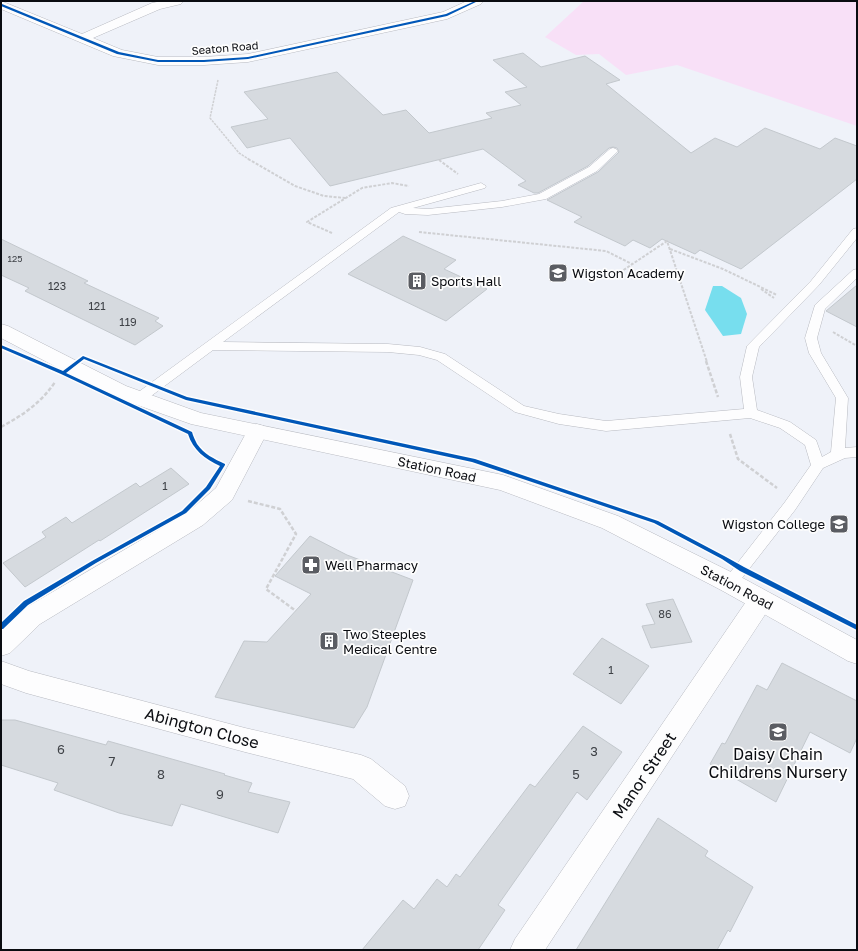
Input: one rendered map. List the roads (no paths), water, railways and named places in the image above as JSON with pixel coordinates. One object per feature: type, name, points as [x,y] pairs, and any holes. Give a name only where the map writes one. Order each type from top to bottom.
[{"type":"street","points":[[81,39],[156,6],[177,1]]},
{"type":"street","name":"Seaton Road","points":[[1,5],[118,53],[158,61],[204,62],[248,58],[447,15],[477,1]]},
{"type":"street","name":"Station Road","points":[[1,330],[67,370],[138,399],[198,419],[503,483],[610,522],[730,583],[857,653]]},
{"type":"street","points":[[1,645],[31,617],[195,519],[224,494],[257,431]]},
{"type":"street","name":"Manor Street","points":[[526,950],[761,600]]},
{"type":"street","name":"Abington Close","points":[[1,672],[26,682],[245,740],[361,768],[395,796]]},
{"type":"lane","points":[[395,210],[428,212],[502,204],[542,197],[593,169],[613,151]]},
{"type":"lane","points":[[138,399],[395,210],[481,186]]},
{"type":"lane","points":[[751,413],[746,377],[753,346],[794,302],[815,283],[857,231]]},
{"type":"lane","points":[[838,455],[842,398],[815,353],[811,338],[819,308],[857,272]]},
{"type":"lane","points":[[210,346],[388,348],[420,351],[441,358],[520,409],[559,419],[606,426],[751,413],[785,425],[811,444],[818,465]]},
{"type":"lane","points":[[730,583],[790,506],[818,465],[838,455],[851,451],[857,452]]},
{"type":"water","points":[[713,286],[722,286],[741,298],[747,314],[741,334],[723,336],[705,310]]},
{"type":"place","name":"Wigston Academy","points":[[558,273]]},
{"type":"place","name":"Sports Hall","points":[[417,281]]},
{"type":"place","name":"Wigston College","points":[[839,524]]},
{"type":"place","name":"Well Pharmacy","points":[[311,565]]},
{"type":"place","name":"Two Steeples Medical Centre","points":[[329,641]]},
{"type":"place","name":"Daisy Chain Childrens Nursery","points":[[778,732]]}]
